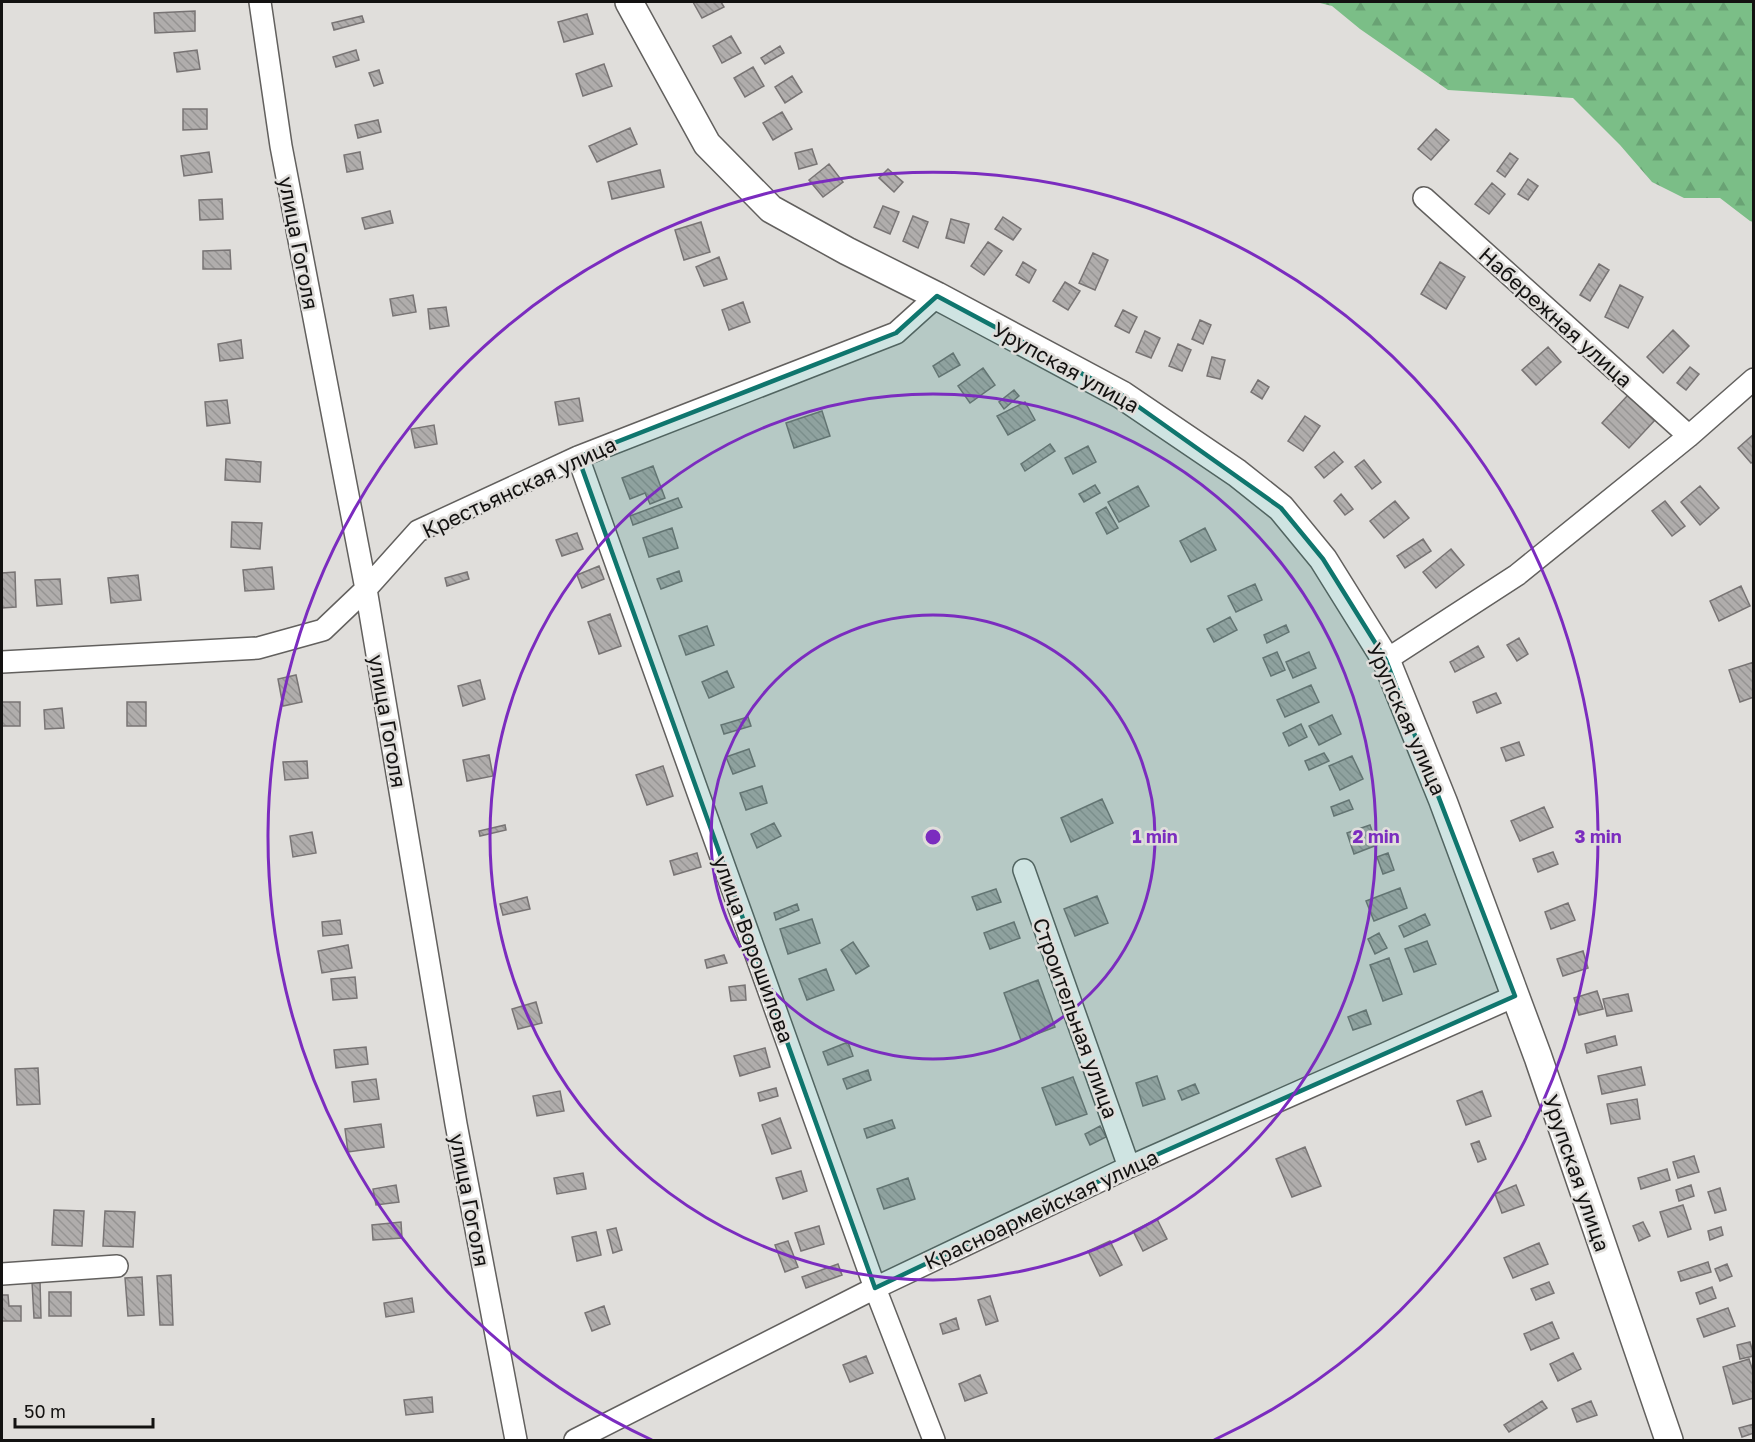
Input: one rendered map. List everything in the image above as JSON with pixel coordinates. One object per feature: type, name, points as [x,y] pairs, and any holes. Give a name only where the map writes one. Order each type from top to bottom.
[{"type":"street","name":"улица Гоголя","points":[[260,2],[281,146],[366,589],[456,1124],[516,1440]]},
{"type":"street","name":"Урупская улица","points":[[629,2],[707,144],[771,209],[1122,395],[1237,473],[1281,508],[1323,559],[1386,660],[1443,801],[1515,996],[1669,1440]]},
{"type":"street","name":"Набережная улица","points":[[1424,198],[1689,436]]},
{"type":"street","name":"Крестьянская улица","points":[[2,662],[258,648],[323,630],[366,589],[418,531],[578,457],[896,333],[936,296]]},
{"type":"street","points":[[1386,660],[1517,575],[1689,436],[1754,379]]},
{"type":"street","name":"улица Ворошилова","points":[[578,457],[875,1288],[934,1440]]},
{"type":"street","name":"Строительная улица","points":[[1024,870],[1129,1167]]},
{"type":"street","name":"Красноармейская улица","points":[[575,1440],[875,1288],[1129,1167],[1515,996]]},
{"type":"street","points":[[2,1274],[117,1266]]},
{"type":"highlighted area","points":[[937,296],[1122,395],[1281,508],[1323,559],[1386,660],[1515,996],[1129,1167],[875,1288],[578,457],[896,333]]},
{"type":"green space","points":[[1316,2],[1753,2],[1753,222],[1720,198],[1684,198],[1652,182],[1620,145],[1573,98],[1448,90],[1360,29],[1332,6]]},
{"type":"building","points":[[693,2],[721,2],[724,7],[702,18]]},
{"type":"building","points":[[195,11],[195,31],[155,33],[154,13]]},
{"type":"building","points":[[587,14],[593,34],[564,42],[558,22]]},
{"type":"building","points":[[362,16],[364,22],[334,30],[332,23]]},
{"type":"building","points":[[731,36],[741,53],[722,63],[713,46]]},
{"type":"building","points":[[780,46],[784,53],[765,64],[761,58]]},
{"type":"building","points":[[197,50],[200,69],[177,72],[174,53]]},
{"type":"building","points":[[356,50],[359,60],[336,67],[333,57]]},
{"type":"building","points":[[604,64],[612,86],[583,96],[576,74]]},
{"type":"building","points":[[753,67],[764,86],[745,97],[734,78]]},
{"type":"building","points":[[379,70],[383,83],[374,86],[369,73]]},
{"type":"building","points":[[792,76],[802,92],[785,103],[775,87]]},
{"type":"building","points":[[183,109],[207,109],[207,129],[183,130]]},
{"type":"building","points":[[782,112],[792,129],[773,140],[763,123]]},
{"type":"building","points":[[378,120],[381,132],[358,138],[355,125]]},
{"type":"building","points":[[630,128],[637,144],[597,162],[589,146]]},
{"type":"building","points":[[1436,129],[1449,140],[1431,160],[1418,149]]},
{"type":"building","points":[[812,149],[817,164],[799,169],[795,153]]},
{"type":"building","points":[[209,152],[212,172],[184,176],[181,156]]},
{"type":"building","points":[[360,152],[363,169],[347,172],[344,155]]},
{"type":"building","points":[[1510,153],[1518,159],[1505,177],[1497,171]]},
{"type":"building","points":[[829,164],[843,182],[823,197],[809,180]]},
{"type":"building","points":[[888,169],[903,182],[894,192],[879,178]]},
{"type":"building","points":[[660,170],[664,187],[612,199],[608,182]]},
{"type":"building","points":[[1528,179],[1538,186],[1528,200],[1518,194]]},
{"type":"building","points":[[1492,183],[1505,194],[1489,214],[1475,204]]},
{"type":"building","points":[[222,199],[223,219],[200,220],[199,200]]},
{"type":"building","points":[[883,206],[899,212],[890,234],[874,227]]},
{"type":"building","points":[[390,211],[393,223],[365,229],[362,218]]},
{"type":"building","points":[[913,216],[928,222],[918,248],[903,241]]},
{"type":"building","points":[[1003,217],[1021,229],[1013,240],[995,229]]},
{"type":"building","points":[[951,219],[969,224],[964,243],[946,238]]},
{"type":"building","points":[[701,222],[710,252],[684,260],[675,230]]},
{"type":"building","points":[[988,242],[1002,251],[984,275],[971,266]]},
{"type":"building","points":[[230,250],[231,269],[203,269],[203,251]]},
{"type":"building","points":[[1093,253],[1108,260],[1095,290],[1079,283]]},
{"type":"building","points":[[719,257],[727,279],[704,286],[696,267]]},
{"type":"building","points":[[1023,262],[1036,270],[1029,283],[1016,275]]},
{"type":"building","points":[[1440,262],[1465,277],[1446,309],[1421,294]]},
{"type":"building","points":[[1599,264],[1609,270],[1590,301],[1580,295]]},
{"type":"building","points":[[1065,282],[1080,291],[1068,310],[1053,301]]},
{"type":"building","points":[[1620,285],[1643,297],[1628,328],[1605,317]]},
{"type":"building","points":[[413,295],[416,312],[393,316],[390,299]]},
{"type":"building","points":[[743,302],[750,322],[729,330],[722,310]]},
{"type":"building","points":[[446,307],[449,326],[430,329],[428,309]]},
{"type":"building","points":[[1123,310],[1137,317],[1129,333],[1115,326]]},
{"type":"building","points":[[1200,320],[1211,325],[1203,344],[1192,339]]},
{"type":"building","points":[[1673,330],[1689,346],[1663,373],[1647,357]]},
{"type":"building","points":[[1145,331],[1160,338],[1151,358],[1136,352]]},
{"type":"building","points":[[241,340],[243,358],[220,361],[218,344]]},
{"type":"building","points":[[1178,344],[1191,350],[1182,371],[1169,366]]},
{"type":"building","points":[[1548,347],[1561,362],[1536,385],[1522,370]]},
{"type":"building","points":[[953,353],[960,365],[939,377],[933,366]]},
{"type":"building","points":[[1212,357],[1225,360],[1220,379],[1207,376]]},
{"type":"building","points":[[1690,367],[1699,374],[1686,390],[1677,383]]},
{"type":"building","points":[[983,368],[995,385],[970,403],[958,386]]},
{"type":"building","points":[[1258,380],[1269,387],[1262,399],[1251,392]]},
{"type":"building","points":[[1014,390],[1019,396],[1004,409],[999,402]]},
{"type":"building","points":[[1628,395],[1655,420],[1629,448],[1602,423]]},
{"type":"building","points":[[579,398],[583,421],[559,425],[555,402]]},
{"type":"building","points":[[227,400],[230,423],[207,426],[205,402]]},
{"type":"building","points":[[1025,402],[1035,420],[1008,435],[997,416]]},
{"type":"building","points":[[822,411],[830,436],[794,448],[786,423]]},
{"type":"building","points":[[1305,416],[1320,426],[1303,451],[1288,441]]},
{"type":"building","points":[[434,425],[437,444],[415,448],[411,429]]},
{"type":"building","points":[[1754,434],[1754,461],[1751,463],[1738,448]]},
{"type":"building","points":[[1050,444],[1055,451],[1025,471],[1021,464]]},
{"type":"building","points":[[1088,446],[1096,462],[1073,474],[1065,458]]},
{"type":"building","points":[[1334,452],[1343,462],[1324,478],[1315,467]]},
{"type":"building","points":[[226,459],[261,462],[260,482],[225,480]]},
{"type":"building","points":[[1364,460],[1381,482],[1372,489],[1355,467]]},
{"type":"building","points":[[653,466],[665,498],[650,504],[645,493],[630,499],[622,478]]},
{"type":"building","points":[[1095,485],[1100,493],[1084,502],[1079,494]]},
{"type":"building","points":[[1138,486],[1149,506],[1119,522],[1108,502]]},
{"type":"building","points":[[1700,486],[1719,508],[1700,525],[1681,502]]},
{"type":"building","points":[[1341,494],[1353,509],[1345,515],[1334,501]]},
{"type":"building","points":[[678,498],[682,507],[633,525],[630,516]]},
{"type":"building","points":[[1395,501],[1409,518],[1384,538],[1370,521]]},
{"type":"building","points":[[1665,501],[1685,526],[1672,536],[1652,511]]},
{"type":"building","points":[[1106,507],[1118,528],[1107,534],[1096,513]]},
{"type":"building","points":[[232,522],[262,523],[260,549],[231,547]]},
{"type":"building","points":[[672,528],[678,548],[649,557],[643,538]]},
{"type":"building","points":[[1205,528],[1216,550],[1191,562],[1180,541]]},
{"type":"building","points":[[577,533],[583,549],[562,556],[556,540]]},
{"type":"building","points":[[1423,539],[1431,551],[1405,568],[1397,556]]},
{"type":"building","points":[[1451,549],[1464,565],[1436,588],[1423,572]]},
{"type":"building","points":[[599,566],[604,579],[582,588],[577,575]]},
{"type":"building","points":[[272,567],[274,589],[245,591],[243,570]]},
{"type":"building","points":[[679,571],[682,581],[661,589],[657,579]]},
{"type":"building","points":[[15,572],[16,607],[2,608],[2,573]]},
{"type":"building","points":[[467,572],[469,579],[447,586],[445,578]]},
{"type":"building","points":[[138,575],[141,600],[111,603],[108,578]]},
{"type":"building","points":[[60,579],[62,604],[37,606],[35,580]]},
{"type":"building","points":[[1255,584],[1262,600],[1236,612],[1228,596]]},
{"type":"building","points":[[1741,586],[1750,606],[1719,621],[1710,601]]},
{"type":"building","points":[[610,614],[621,646],[599,654],[588,622]]},
{"type":"building","points":[[1230,617],[1237,630],[1214,642],[1207,629]]},
{"type":"building","points":[[1286,625],[1289,632],[1267,643],[1264,635]]},
{"type":"building","points":[[707,626],[714,645],[686,655],[679,636]]},
{"type":"building","points":[[1519,638],[1528,654],[1517,661],[1507,645]]},
{"type":"building","points":[[1478,646],[1484,657],[1455,672],[1450,662]]},
{"type":"building","points":[[1277,652],[1285,670],[1271,676],[1263,658]]},
{"type":"building","points":[[1309,652],[1316,668],[1293,678],[1286,662]]},
{"type":"building","points":[[1754,662],[1754,697],[1740,702],[1729,670]]},
{"type":"building","points":[[727,671],[734,687],[709,698],[702,682]]},
{"type":"building","points":[[296,675],[302,702],[283,706],[278,679]]},
{"type":"building","points":[[480,680],[485,699],[463,706],[458,686]]},
{"type":"building","points":[[1311,685],[1319,702],[1285,717],[1277,700]]},
{"type":"building","points":[[1496,693],[1501,703],[1477,713],[1473,702]]},
{"type":"building","points":[[2,702],[20,702],[20,726],[2,726]]},
{"type":"building","points":[[127,702],[146,702],[146,726],[127,726]]},
{"type":"building","points":[[62,708],[64,728],[45,729],[44,710]]},
{"type":"building","points":[[1332,715],[1341,734],[1319,745],[1309,726]]},
{"type":"building","points":[[748,717],[751,726],[724,734],[721,725]]},
{"type":"building","points":[[1301,724],[1307,737],[1289,746],[1283,733]]},
{"type":"building","points":[[1519,742],[1524,755],[1506,761],[1501,748]]},
{"type":"building","points":[[749,749],[755,766],[733,774],[726,757]]},
{"type":"building","points":[[1324,753],[1329,761],[1309,770],[1305,761]]},
{"type":"building","points":[[489,755],[493,776],[467,781],[463,760]]},
{"type":"building","points":[[1352,756],[1363,779],[1340,790],[1329,766]]},
{"type":"building","points":[[307,761],[308,778],[285,780],[283,762]]},
{"type":"building","points":[[663,766],[673,796],[647,805],[636,775]]},
{"type":"building","points":[[762,786],[767,803],[746,810],[740,793]]},
{"type":"building","points":[[1102,799],[1113,823],[1071,842],[1061,818]]},
{"type":"building","points":[[1349,800],[1353,809],[1334,816],[1331,807]]},
{"type":"building","points":[[1544,807],[1553,827],[1520,841],[1511,821]]},
{"type":"building","points":[[774,823],[781,836],[757,848],[751,834]]},
{"type":"building","points":[[505,825],[506,830],[480,836],[479,831]]},
{"type":"building","points":[[1370,825],[1377,845],[1354,854],[1347,833]]},
{"type":"building","points":[[312,832],[316,853],[293,857],[290,836]]},
{"type":"building","points":[[1553,852],[1558,864],[1538,872],[1533,859]]},
{"type":"building","points":[[697,853],[701,867],[674,875],[670,861]]},
{"type":"building","points":[[1388,853],[1394,870],[1383,874],[1377,857]]},
{"type":"building","points":[[1400,888],[1407,908],[1374,921],[1366,901]]},
{"type":"building","points":[[996,889],[1001,902],[977,910],[972,897]]},
{"type":"building","points":[[1097,896],[1108,923],[1075,936],[1064,909]]},
{"type":"building","points":[[527,897],[530,909],[503,915],[500,904]]},
{"type":"building","points":[[1568,903],[1575,920],[1551,929],[1545,912]]},
{"type":"building","points":[[797,904],[799,910],[776,920],[774,913]]},
{"type":"building","points":[[1425,914],[1430,925],[1404,937],[1399,926]]},
{"type":"building","points":[[812,919],[820,943],[788,954],[780,929]]},
{"type":"building","points":[[340,920],[342,934],[323,936],[322,922]]},
{"type":"building","points":[[1014,922],[1020,938],[990,949],[984,933]]},
{"type":"building","points":[[1379,933],[1387,948],[1375,954],[1368,939]]},
{"type":"building","points":[[1427,941],[1436,964],[1414,972],[1405,949]]},
{"type":"building","points":[[853,942],[869,966],[856,974],[841,950]]},
{"type":"building","points":[[348,945],[352,968],[322,973],[318,951]]},
{"type":"building","points":[[1583,951],[1588,968],[1563,976],[1557,959]]},
{"type":"building","points":[[724,955],[727,963],[707,968],[705,960]]},
{"type":"building","points":[[1389,958],[1402,994],[1383,1001],[1370,965]]},
{"type":"building","points":[[826,969],[834,990],[807,1000],[799,979]]},
{"type":"building","points":[[355,977],[357,998],[333,1000],[331,979]]},
{"type":"building","points":[[1038,980],[1055,1027],[1021,1040],[1004,993]]},
{"type":"building","points":[[745,985],[746,1000],[731,1001],[729,987]]},
{"type":"building","points":[[1597,991],[1603,1009],[1579,1015],[1574,998]]},
{"type":"building","points":[[1628,994],[1632,1011],[1607,1016],[1603,999]]},
{"type":"building","points":[[536,1002],[542,1023],[518,1029],[512,1009]]},
{"type":"building","points":[[1366,1010],[1371,1024],[1353,1030],[1348,1017]]},
{"type":"building","points":[[1615,1036],[1617,1045],[1587,1053],[1585,1044]]},
{"type":"building","points":[[848,1042],[853,1056],[828,1065],[823,1052]]},
{"type":"building","points":[[366,1047],[368,1064],[336,1068],[334,1050]]},
{"type":"building","points":[[765,1048],[770,1067],[740,1076],[734,1056]]},
{"type":"building","points":[[1641,1067],[1645,1085],[1602,1094],[1598,1076]]},
{"type":"building","points":[[38,1068],[40,1104],[17,1105],[15,1069]]},
{"type":"building","points":[[868,1070],[871,1080],[847,1089],[843,1079]]},
{"type":"building","points":[[1157,1076],[1165,1099],[1143,1106],[1136,1083]]},
{"type":"building","points":[[1073,1077],[1087,1114],[1056,1125],[1042,1088]]},
{"type":"building","points":[[376,1079],[379,1099],[354,1102],[352,1082]]},
{"type":"building","points":[[1195,1084],[1199,1093],[1182,1100],[1178,1091]]},
{"type":"building","points":[[776,1088],[778,1096],[760,1101],[758,1093]]},
{"type":"building","points":[[560,1091],[564,1111],[537,1116],[533,1096]]},
{"type":"building","points":[[1482,1091],[1491,1116],[1466,1125],[1457,1101]]},
{"type":"building","points":[[1637,1099],[1640,1119],[1611,1124],[1607,1104]]},
{"type":"building","points":[[780,1118],[791,1148],[772,1154],[762,1125]]},
{"type":"building","points":[[892,1120],[895,1128],[867,1138],[864,1129]]},
{"type":"building","points":[[381,1124],[384,1147],[348,1152],[345,1129]]},
{"type":"building","points":[[1100,1126],[1106,1137],[1090,1145],[1085,1134]]},
{"type":"building","points":[[1479,1141],[1486,1159],[1478,1162],[1471,1144]]},
{"type":"building","points":[[1305,1147],[1321,1186],[1292,1197],[1276,1159]]},
{"type":"building","points":[[1694,1156],[1699,1172],[1678,1178],[1673,1162]]},
{"type":"building","points":[[1667,1169],[1670,1180],[1641,1189],[1638,1178]]},
{"type":"building","points":[[801,1171],[807,1191],[783,1199],[776,1178]]},
{"type":"building","points":[[583,1173],[586,1189],[557,1194],[554,1178]]},
{"type":"building","points":[[908,1178],[915,1199],[884,1209],[877,1189]]},
{"type":"building","points":[[396,1185],[399,1202],[376,1205],[373,1189]]},
{"type":"building","points":[[1516,1185],[1524,1205],[1502,1213],[1495,1194]]},
{"type":"building","points":[[1691,1185],[1694,1196],[1679,1201],[1676,1190]]},
{"type":"building","points":[[1720,1188],[1726,1210],[1715,1213],[1708,1192]]},
{"type":"building","points":[[1683,1205],[1691,1229],[1668,1237],[1660,1212]]},
{"type":"building","points":[[54,1210],[84,1211],[82,1246],[52,1245]]},
{"type":"building","points":[[105,1211],[135,1212],[133,1247],[103,1246]]},
{"type":"building","points":[[1157,1219],[1167,1239],[1143,1251],[1133,1231]]},
{"type":"building","points":[[401,1222],[402,1238],[373,1240],[372,1225]]},
{"type":"building","points":[[1643,1222],[1650,1236],[1639,1241],[1633,1226]]},
{"type":"building","points":[[819,1226],[824,1244],[801,1251],[795,1233]]},
{"type":"building","points":[[1721,1227],[1723,1235],[1710,1240],[1708,1231]]},
{"type":"building","points":[[616,1228],[622,1250],[613,1253],[607,1230]]},
{"type":"building","points":[[596,1232],[601,1255],[577,1261],[572,1237]]},
{"type":"building","points":[[788,1241],[798,1267],[785,1272],[775,1245]]},
{"type":"building","points":[[1110,1241],[1122,1265],[1100,1276],[1088,1251]]},
{"type":"building","points":[[1539,1243],[1548,1264],[1513,1278],[1504,1258]]},
{"type":"building","points":[[1708,1262],[1711,1272],[1681,1281],[1678,1272]]},
{"type":"building","points":[[838,1264],[842,1275],[806,1288],[802,1277]]},
{"type":"building","points":[[1727,1264],[1732,1276],[1720,1281],[1715,1269]]},
{"type":"building","points":[[171,1275],[173,1325],[160,1325],[157,1276]]},
{"type":"building","points":[[142,1277],[144,1315],[128,1316],[125,1278]]},
{"type":"building","points":[[40,1281],[41,1318],[34,1318],[32,1282]]},
{"type":"building","points":[[1549,1282],[1554,1293],[1536,1300],[1531,1289]]},
{"type":"building","points":[[1712,1287],[1716,1298],[1700,1304],[1696,1293]]},
{"type":"building","points":[[49,1292],[71,1292],[71,1316],[49,1316]]},
{"type":"building","points":[[2,1295],[8,1295],[9,1306],[21,1306],[21,1321],[2,1321]]},
{"type":"building","points":[[990,1296],[998,1321],[986,1325],[978,1300]]},
{"type":"building","points":[[412,1298],[414,1312],[386,1317],[384,1303]]},
{"type":"building","points":[[604,1306],[610,1324],[592,1331],[585,1313]]},
{"type":"building","points":[[1728,1308],[1735,1326],[1704,1337],[1697,1319]]},
{"type":"building","points":[[956,1318],[959,1329],[943,1334],[940,1324]]},
{"type":"building","points":[[1552,1322],[1559,1338],[1531,1350],[1524,1334]]},
{"type":"building","points":[[1750,1342],[1754,1356],[1740,1359],[1737,1345]]},
{"type":"building","points":[[1573,1353],[1581,1369],[1558,1381],[1550,1364]]},
{"type":"building","points":[[866,1356],[873,1373],[850,1382],[843,1365]]},
{"type":"building","points":[[1749,1359],[1754,1374],[1754,1398],[1733,1404],[1723,1367]]},
{"type":"building","points":[[980,1375],[987,1393],[965,1401],[959,1384]]},
{"type":"building","points":[[432,1397],[433,1412],[406,1415],[404,1400]]},
{"type":"building","points":[[1542,1401],[1547,1408],[1509,1432],[1504,1425]]},
{"type":"building","points":[[1591,1401],[1597,1415],[1577,1422],[1572,1409]]},
{"type":"building","points":[[1754,1424],[1754,1433],[1742,1437],[1739,1428]]}]
